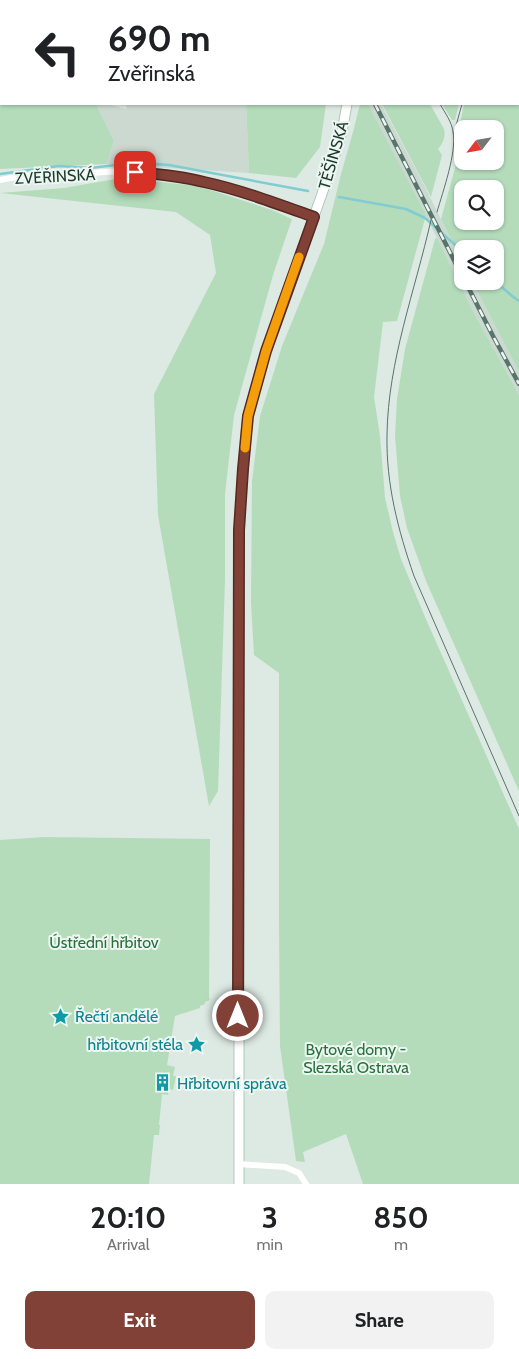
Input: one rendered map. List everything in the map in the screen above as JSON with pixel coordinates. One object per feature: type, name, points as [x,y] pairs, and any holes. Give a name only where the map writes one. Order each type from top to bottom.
[{"type":"main road","name":"TĚŠÍNSKÁ","points":[[239,1184],[239,530],[248,416],[266,351],[342,132],[347,105]]},
{"type":"street","name":"ZVĚŘINSKÁ","points":[[0,180],[57,174],[135,172],[162,174],[242,192],[314,217]]},
{"type":"street","points":[[238,1164],[286,1167],[299,1173],[306,1184]]},
{"type":"shaded area","points":[[96,105],[110,105],[126,109],[127,105],[246,105],[249,173],[106,164],[114,141]]},
{"type":"shaded area","points":[[369,105],[382,105],[422,181],[454,246],[454,273]]},
{"type":"shaded area","points":[[463,290],[477,290],[519,372],[519,395]]},
{"type":"green space","points":[[0,105],[96,105],[114,141],[106,164],[0,169]]},
{"type":"green space","points":[[246,105],[326,105],[320,147],[296,178],[249,173]]},
{"type":"green space","name":"Bytové domy - Slezská Ostrava","points":[[360,105],[369,105],[426,215],[397,321],[383,322],[374,397],[380,436],[385,498],[401,559],[519,829],[519,1184],[363,1184],[346,1134],[303,1152],[305,1162],[296,1161],[280,1046],[279,673],[254,655],[251,603],[252,481],[260,416],[282,346],[324,244]]},
{"type":"green space","points":[[383,105],[431,105],[444,129],[444,139],[438,149],[442,155],[431,197]]},
{"type":"green space","points":[[443,105],[459,105],[454,120],[452,120]]},
{"type":"green space","points":[[464,105],[519,105],[519,372],[477,290],[504,290],[504,240],[454,240],[454,246],[441,219],[454,170],[504,170],[504,120],[461,120]]},
{"type":"green space","points":[[121,178],[198,186],[272,210],[292,219],[273,275],[234,415],[225,494],[225,580],[218,791],[209,806],[158,515],[154,394],[216,273],[210,235],[176,212],[0,193],[64,188]]},
{"type":"green space","points":[[437,238],[454,272],[454,290],[463,290],[519,395],[519,791],[426,581],[407,528],[400,496],[395,436],[397,399],[405,349],[435,239]]},
{"type":"green space","name":"Ústřední hřbitov","points":[[44,837],[210,839],[210,1000],[200,1006],[200,1008],[175,1016],[167,1065],[175,1067],[173,1076],[176,1076],[173,1090],[169,1089],[168,1095],[162,1094],[159,1135],[154,1135],[149,1184],[0,1184],[0,840]]},
{"type":"waterway","points":[[0,174],[59,166],[91,168],[132,163]]},
{"type":"waterway","points":[[138,163],[169,165],[308,191]]},
{"type":"waterway","points":[[339,197],[406,209],[425,218],[454,244]]},
{"type":"waterway","points":[[504,289],[519,301]]},
{"type":"tram line","points":[[437,212],[449,172],[454,140],[451,125],[441,105]]},
{"type":"tram line","points":[[458,120],[462,105]]},
{"type":"tram line","points":[[431,220],[403,326],[392,380],[387,435],[391,489],[398,524],[414,576],[519,816]]},
{"type":"railway","points":[[376,105],[454,260]]},
{"type":"railway","points":[[470,290],[519,384]]},
{"type":"slow traffic","points":[[245,448],[248,416],[266,351],[299,257]]},
{"type":"place","name":"Řečtí andělé","points":[[61,1016]]},
{"type":"place","name":"hřbitovní stéla","points":[[197,1044]]},
{"type":"place","name":"Hřbitovní správa","points":[[163,1083]]},
{"type":"route","points":[[135,172],[162,174],[204,182],[242,192],[314,217],[266,351],[248,416],[239,530],[238,1016]]}]
